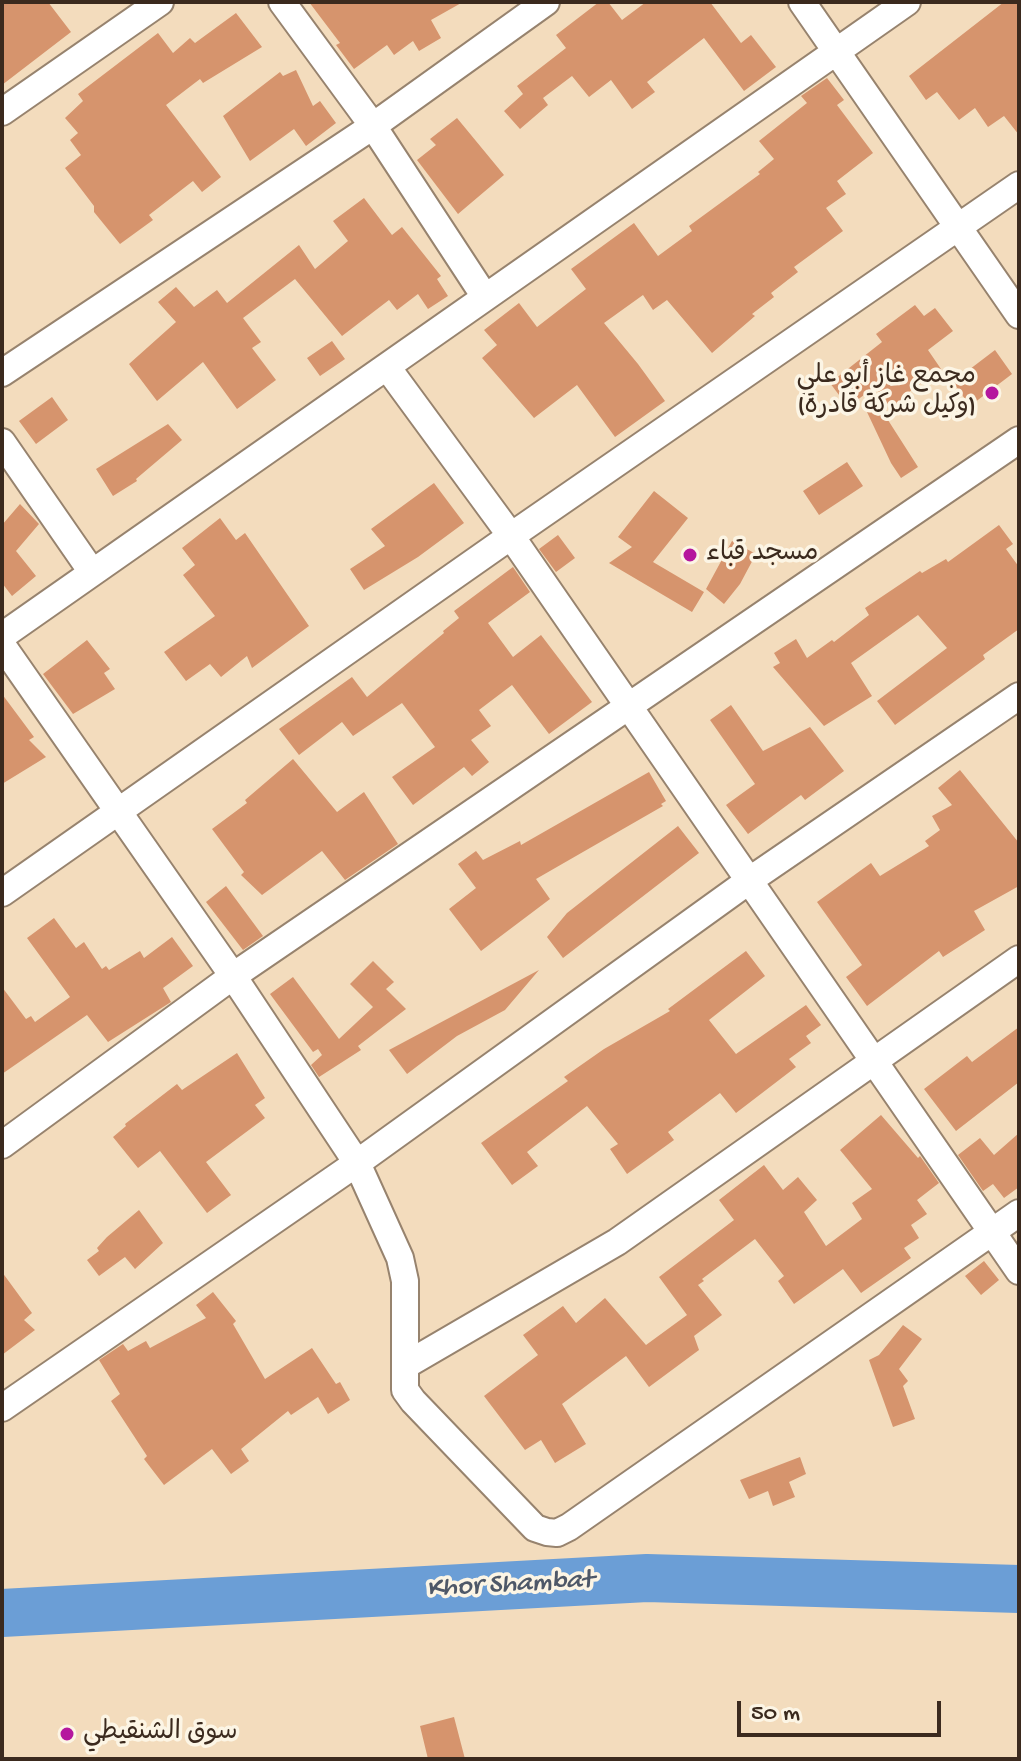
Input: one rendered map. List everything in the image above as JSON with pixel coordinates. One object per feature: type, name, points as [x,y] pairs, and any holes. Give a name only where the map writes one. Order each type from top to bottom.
[{"type":"street","points":[[2,112],[160,2]]},
{"type":"street","points":[[282,2],[373,126],[485,297]]},
{"type":"street","points":[[2,373],[373,126],[546,2]]},
{"type":"street","points":[[802,2],[1019,315]]},
{"type":"street","points":[[2,636],[907,2]]},
{"type":"street","points":[[2,893],[1019,185]]},
{"type":"street","points":[[387,367],[511,536],[1019,1271]]},
{"type":"street","points":[[2,1145],[233,976],[1019,440]]},
{"type":"street","points":[[2,442],[92,572]]},
{"type":"street","points":[[2,645],[233,976],[357,1163],[400,1258],[407,1301],[405,1390],[535,1528],[557,1533],[582,1518],[1019,1213]]},
{"type":"street","points":[[2,1408],[357,1163],[750,880],[1019,696]]},
{"type":"street","points":[[406,1365],[617,1242],[1019,959]]},
{"type":"building","points":[[2,2],[48,2],[71,32],[2,85]]},
{"type":"building","points":[[309,2],[463,2],[431,20],[441,38],[419,51],[413,41],[394,55],[387,45],[354,69],[336,45],[340,43]]},
{"type":"building","points":[[599,2],[608,2],[622,20],[646,2],[710,2],[741,43],[751,35],[776,67],[744,91],[704,38],[647,82],[655,92],[632,109],[611,80],[589,97],[572,76],[543,98],[548,105],[520,129],[504,111],[523,94],[517,86],[566,48],[556,35]]},
{"type":"building","points":[[1004,2],[1019,2],[1019,135],[1004,116],[988,127],[975,108],[959,120],[937,92],[926,100],[909,76]]},
{"type":"building","points":[[236,13],[262,47],[203,83],[200,79],[166,105],[221,177],[202,192],[193,181],[149,215],[153,220],[120,244],[65,168],[81,155],[70,140],[78,133],[65,118],[83,101],[78,94],[158,33],[173,53],[190,38],[195,43]]},
{"type":"building","points":[[296,70],[313,106],[320,101],[336,123],[306,146],[294,129],[250,161],[223,116],[280,72],[283,76]]},
{"type":"building","points":[[827,78],[844,100],[837,105],[873,153],[837,181],[846,194],[826,208],[843,231],[794,267],[798,272],[771,293],[774,297],[712,353],[667,300],[653,310],[643,295],[604,323],[665,401],[615,437],[577,385],[534,418],[482,358],[497,345],[484,330],[519,303],[537,327],[586,289],[571,269],[634,223],[658,256],[692,231],[689,226],[760,174],[758,172],[774,159],[759,141],[807,103],[801,96]]},
{"type":"building","points":[[457,118],[504,175],[458,214],[417,160],[436,145],[430,139]]},
{"type":"building","points":[[364,198],[392,235],[402,227],[441,276],[437,279],[448,296],[428,309],[418,294],[397,310],[389,300],[342,336],[295,279],[243,318],[261,342],[252,348],[276,380],[237,409],[203,362],[157,401],[129,364],[176,322],[158,302],[176,287],[194,307],[217,290],[227,303],[299,245],[315,269],[348,241],[333,221]]},
{"type":"building","points":[[915,305],[924,316],[935,308],[953,331],[928,350],[941,369],[909,392],[916,402],[897,416],[875,387],[853,403],[845,403],[830,383],[882,342],[876,334]]},
{"type":"building","points":[[332,341],[345,359],[320,376],[307,358]]},
{"type":"building","points":[[995,350],[1012,374],[970,406],[953,382]]},
{"type":"building","points":[[52,397],[68,420],[36,444],[19,421]]},
{"type":"building","points":[[879,406],[918,467],[901,478],[867,412]]},
{"type":"building","points":[[168,424],[182,440],[137,481],[113,496],[96,469]]},
{"type":"building","points":[[847,462],[863,486],[819,515],[803,491]]},
{"type":"building","points":[[434,483],[464,523],[418,557],[364,590],[350,569],[385,546],[371,529]]},
{"type":"building","points":[[654,491],[688,518],[653,562],[704,592],[692,612],[609,563],[632,547],[618,537]]},
{"type":"building","points":[[20,504],[39,524],[16,551],[36,576],[12,596],[2,583],[2,525]]},
{"type":"building","points":[[220,518],[236,540],[245,533],[309,626],[252,668],[247,656],[221,677],[210,664],[186,681],[164,652],[215,616],[183,575],[195,565],[182,548]]},
{"type":"building","points":[[999,525],[1013,544],[1006,549],[1019,567],[1019,629],[983,655],[985,659],[895,725],[877,701],[947,648],[918,615],[851,663],[872,696],[824,726],[773,667],[780,663],[774,653],[796,639],[807,658],[869,615],[865,608],[920,571],[922,573],[946,559],[948,562]]},
{"type":"building","points":[[558,535],[575,558],[556,572],[539,549]]},
{"type":"building","points":[[732,541],[756,554],[740,584],[724,604],[706,589]]},
{"type":"building","points":[[513,567],[530,592],[488,623],[513,657],[541,635],[592,702],[549,734],[512,685],[479,710],[491,726],[471,740],[489,762],[472,776],[464,767],[413,805],[392,777],[435,747],[402,703],[353,736],[342,722],[299,755],[279,729],[352,677],[367,697],[444,633],[459,618],[454,611]]},
{"type":"building","points":[[87,640],[110,669],[104,673],[115,689],[73,714],[43,674]]},
{"type":"building","points":[[2,694],[34,737],[29,740],[46,757],[2,784]]},
{"type":"building","points":[[731,705],[763,751],[810,727],[844,771],[805,800],[801,795],[748,834],[726,805],[755,784],[710,720]]},
{"type":"building","points":[[293,759],[337,812],[364,792],[398,844],[345,880],[322,851],[262,895],[241,875],[244,872],[212,829],[247,803],[245,800]]},
{"type":"building","points":[[960,770],[1019,843],[1019,886],[974,911],[985,930],[943,957],[939,951],[867,1006],[846,977],[862,965],[817,902],[871,863],[880,876],[929,846],[925,841],[940,830],[932,816],[952,805],[938,788]]},
{"type":"building","points":[[649,772],[666,801],[661,804],[663,806],[536,879],[550,899],[481,951],[449,909],[476,888],[458,864],[476,851],[483,860],[520,841],[521,845]]},
{"type":"building","points":[[678,826],[699,853],[563,958],[547,937],[567,913]]},
{"type":"building","points":[[226,886],[263,936],[243,950],[206,902]]},
{"type":"building","points":[[54,918],[76,948],[84,942],[102,969],[106,966],[109,970],[140,951],[144,958],[172,937],[193,966],[163,988],[171,1002],[108,1042],[87,1015],[2,1074],[2,987],[26,1019],[31,1016],[35,1022],[70,997],[27,938]]},
{"type":"building","points":[[746,951],[765,976],[709,1020],[736,1054],[806,1005],[821,1025],[806,1036],[811,1043],[789,1059],[796,1067],[736,1113],[720,1093],[668,1132],[674,1140],[627,1174],[610,1149],[618,1144],[587,1106],[527,1152],[538,1166],[512,1185],[481,1143],[568,1081],[564,1077],[604,1049],[670,1011],[668,1009]]},
{"type":"building","points":[[373,961],[394,982],[386,989],[406,1009],[358,1046],[361,1050],[319,1077],[311,1065],[322,1055],[318,1049],[313,1052],[270,994],[293,977],[339,1039],[373,1007],[350,984]]},
{"type":"building","points":[[539,970],[505,1010],[457,1036],[407,1074],[389,1050]]},
{"type":"building","points":[[1019,1027],[1019,1082],[956,1131],[924,1089],[967,1056],[972,1062]]},
{"type":"building","points":[[237,1053],[265,1098],[255,1105],[265,1118],[206,1162],[231,1195],[207,1213],[160,1151],[138,1168],[113,1137],[177,1084],[182,1090]]},
{"type":"building","points":[[881,1115],[918,1158],[920,1156],[939,1183],[917,1200],[927,1214],[911,1225],[919,1238],[904,1248],[911,1258],[861,1293],[843,1269],[794,1304],[778,1281],[784,1276],[755,1239],[698,1285],[722,1315],[694,1336],[699,1350],[649,1387],[626,1356],[562,1404],[586,1444],[555,1463],[541,1440],[525,1450],[484,1396],[538,1355],[523,1335],[563,1306],[576,1323],[605,1298],[646,1345],[687,1315],[659,1277],[734,1220],[719,1200],[764,1165],[783,1190],[798,1177],[817,1200],[804,1212],[826,1246],[862,1219],[852,1203],[872,1189],[840,1150]]},
{"type":"building","points":[[1019,1133],[1019,1187],[1004,1198],[993,1184],[983,1191],[958,1155],[980,1138],[994,1155]]},
{"type":"building","points":[[139,1210],[163,1243],[135,1269],[125,1257],[99,1276],[87,1260],[99,1251],[97,1248],[107,1237]]},
{"type":"building","points":[[984,1261],[999,1280],[981,1295],[965,1276]]},
{"type":"building","points":[[2,1272],[32,1313],[24,1320],[35,1330],[2,1355]]},
{"type":"building","points":[[213,1292],[236,1321],[233,1324],[265,1379],[312,1348],[336,1384],[340,1382],[350,1400],[328,1414],[318,1397],[291,1415],[288,1411],[241,1449],[249,1461],[231,1474],[212,1449],[164,1485],[144,1459],[147,1456],[111,1401],[120,1394],[99,1360],[123,1344],[128,1351],[146,1341],[150,1348],[206,1318],[196,1305]]},
{"type":"building","points":[[903,1325],[922,1339],[899,1369],[908,1381],[903,1386],[915,1419],[893,1427],[869,1360],[879,1355]]},
{"type":"building","points":[[800,1457],[806,1474],[789,1482],[795,1497],[773,1506],[768,1491],[749,1499],[740,1480]]},
{"type":"building","points":[[454,1717],[465,1759],[428,1759],[420,1726]]},
{"type":"waterway","name":"Khor Shambat","points":[[2,1613],[647,1578],[1019,1589]]},
{"type":"place","name":"مجمع غاز أبو علي (وكيل شركة قادرة)","points":[[992,393]]},
{"type":"place","name":"مسجد قباء","points":[[690,555]]},
{"type":"place","name":"سوق الشنقيطي","points":[[67,1734]]}]
